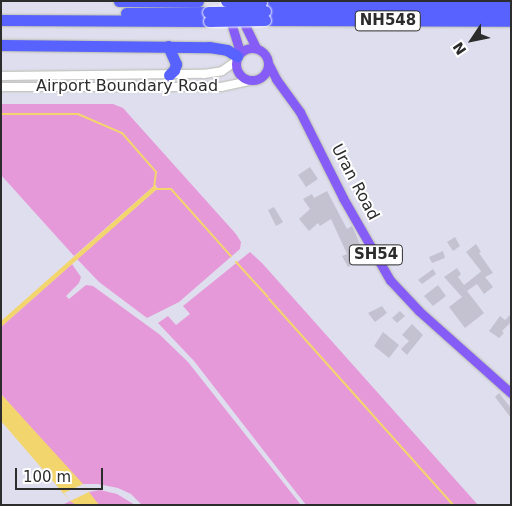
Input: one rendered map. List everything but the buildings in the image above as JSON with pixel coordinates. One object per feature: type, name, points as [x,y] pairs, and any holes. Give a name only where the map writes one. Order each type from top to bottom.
[{"type":"highway","points":[[119,1],[198,1]]},
{"type":"highway","name":"NH548","points":[[225,1],[264,11],[511,22]]},
{"type":"highway","name":"NH548","points":[[1,20],[112,19],[121,13],[208,16],[264,11],[511,2]]},
{"type":"highway","name":"NH548","points":[[264,11],[511,11]]},
{"type":"highway","points":[[1,45],[219,48],[237,56]]},
{"type":"highway","points":[[168,46],[176,64],[174,70],[169,75]]},
{"type":"main road","points":[[225,1],[237,56],[238,73],[247,80],[272,81],[282,87]]},
{"type":"main road","points":[[234,1],[256,48]]},
{"type":"main road","points":[[237,56],[245,48],[256,48],[265,53],[268,63],[266,73],[255,80]]},
{"type":"main road","name":"Uran Road","points":[[268,63],[300,112],[343,198],[390,280],[419,311],[511,393]]},
{"type":"street","name":"Airport Boundary Road","points":[[1,76],[214,73],[237,56]]},
{"type":"street","name":"Airport Boundary Road","points":[[1,87],[221,87],[255,80]]},
{"type":"shaded area","points":[[1,104],[113,104],[123,108],[236,234],[241,242],[240,249],[179,302],[147,318],[99,282],[77,259],[157,187],[155,185],[74,256],[1,175]]},
{"type":"shaded area","points":[[155,185],[157,189],[1,327],[1,321]]},
{"type":"shaded area","points":[[250,252],[262,263],[478,505],[306,505],[194,361],[158,323],[168,316],[176,325],[190,314],[183,306]]},
{"type":"shaded area","points":[[72,264],[81,277],[79,283],[66,296],[69,299],[86,285],[93,286],[159,334],[188,362],[301,505],[142,505],[131,494],[118,488],[79,482],[1,394],[1,327]]},
{"type":"shaded area","points":[[1,394],[83,484],[99,505],[76,505],[70,501],[1,421]]},
{"type":"shaded area","points":[[100,490],[117,494],[135,505],[62,505],[89,492]]},
{"type":"pier","points":[[83,484],[89,492],[70,501],[64,493]]},
{"type":"waterway","points":[[1,114],[78,114],[122,133],[156,172],[154,188]]},
{"type":"waterway","points":[[156,189],[171,189],[231,256]]},
{"type":"waterway","points":[[236,262],[268,297]]},
{"type":"waterway","points":[[269,299],[453,505]]}]
